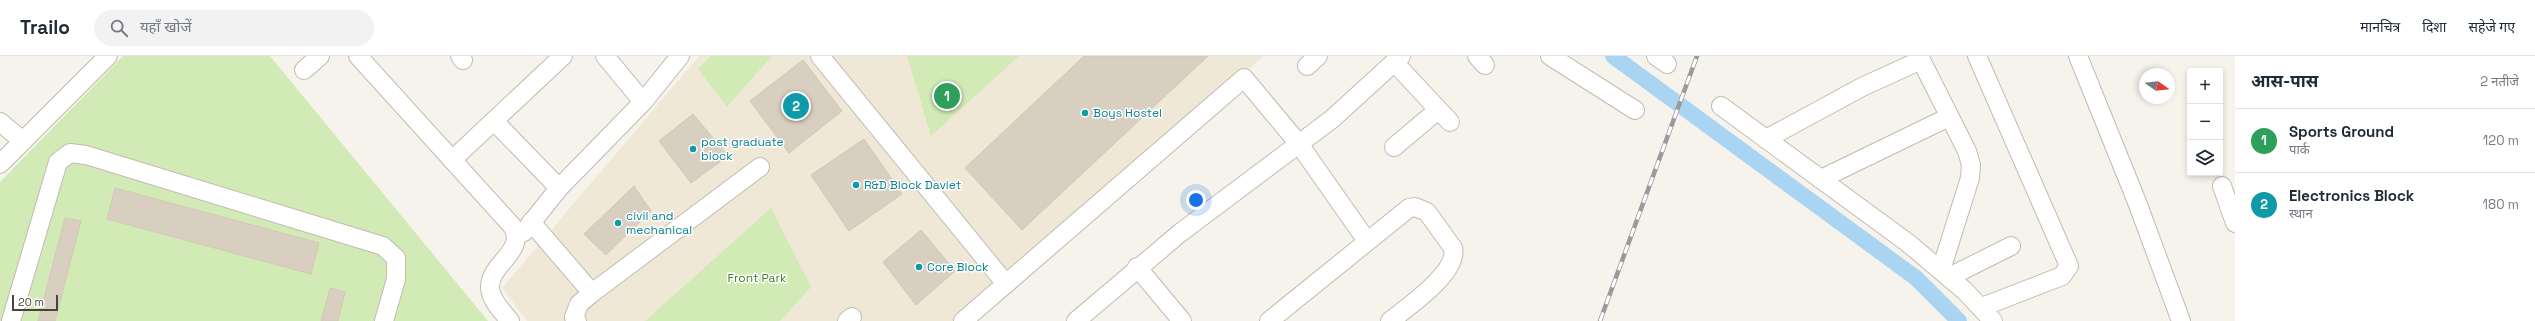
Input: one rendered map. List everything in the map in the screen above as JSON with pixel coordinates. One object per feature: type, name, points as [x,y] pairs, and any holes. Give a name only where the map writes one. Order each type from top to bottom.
[{"type":"street","points":[[0,164],[108,56]]},
{"type":"street","points":[[304,70],[320,56]]},
{"type":"street","points":[[358,56],[512,227],[516,234],[516,242]]},
{"type":"street","points":[[452,160],[563,56]]},
{"type":"street","points":[[605,56],[642,102]]},
{"type":"street","points":[[510,321],[494,300],[490,287],[493,274],[512,250],[516,242],[560,188],[642,102],[680,56]]},
{"type":"street","points":[[820,56],[1006,284]]},
{"type":"street","points":[[1550,56],[1635,110]]},
{"type":"street","points":[[1977,56],[2069,266],[2062,276],[1982,307]]},
{"type":"street","points":[[2078,56],[2137,202],[2181,321]]},
{"type":"street","points":[[1766,139],[1862,87],[1920,58],[1967,151],[1971,165],[1970,178],[1945,274]]},
{"type":"street","points":[[1076,321],[1137,267],[1332,119],[1398,59],[1444,116],[1394,147]]},
{"type":"street","points":[[963,321],[1244,78],[1299,144],[1367,241]]},
{"type":"street","points":[[1721,106],[1908,242],[1982,307],[1993,321]]},
{"type":"street","points":[[1821,178],[1949,117]]},
{"type":"street","points":[[494,121],[560,188]]},
{"type":"street","points":[[0,122],[23,141]]},
{"type":"street","points":[[11,321],[58,162],[70,153],[86,155],[383,246],[396,258],[396,279],[384,321]]},
{"type":"street","points":[[577,321],[574,317],[579,304],[592,293],[760,167]]},
{"type":"street","points":[[2222,186],[2235,223]]},
{"type":"street","points":[[1269,321],[1409,208],[1415,207],[1427,212],[1453,248],[1455,255],[1453,262],[1447,270],[1419,298],[1390,321]]},
{"type":"street","points":[[532,222],[592,293]]},
{"type":"street","points":[[1945,274],[2012,246]]},
{"type":"street","points":[[1137,267],[1182,321]]},
{"type":"shaded area","points":[[699,56],[1264,56],[1014,270],[965,321],[527,321],[502,288]]},
{"type":"green space","points":[[123,56],[270,56],[488,321],[0,321],[0,182]]},
{"type":"green space","points":[[711,56],[772,56],[727,107],[698,69]]},
{"type":"green space","points":[[907,56],[1019,56],[931,136]]},
{"type":"green space","name":"Front Park","points":[[771,208],[811,287],[780,321],[645,321]]},
{"type":"building","name":"Boys Hostel","points":[[1084,56],[1208,56],[1022,230],[965,168]]},
{"type":"building","points":[[803,60],[842,111],[789,153],[750,101]]},
{"type":"building","name":"post graduate block","points":[[693,114],[728,156],[691,183],[659,141]]},
{"type":"building","name":"R&D Block Daviet","points":[[864,139],[902,194],[849,231],[811,175]]},
{"type":"building","name":"civil and mechanical","points":[[634,186],[651,211],[606,255],[584,234]]},
{"type":"building","points":[[115,188],[319,243],[311,274],[107,219]]},
{"type":"building","points":[[65,218],[81,221],[55,321],[38,321]]},
{"type":"building","name":"Core Block","points":[[921,230],[955,271],[916,305],[883,262]]},
{"type":"building","points":[[330,288],[345,292],[338,321],[321,321]]},
{"type":"waterway","points":[[1613,56],[1916,278],[1959,321]]},
{"type":"railway","points":[[1600,321],[1697,56]]},
{"type":"place","name":"Sports Ground","points":[[947,96]]},
{"type":"place","name":"Electronics Block","points":[[796,106]]},
{"type":"place","name":"Boys Hostel","points":[[1085,113]]},
{"type":"place","name":"post graduate block","points":[[693,149]]},
{"type":"place","name":"R&D Block Daviet","points":[[856,185]]},
{"type":"place","name":"civil and mechanical","points":[[618,223]]},
{"type":"place","name":"Core Block","points":[[919,267]]}]
